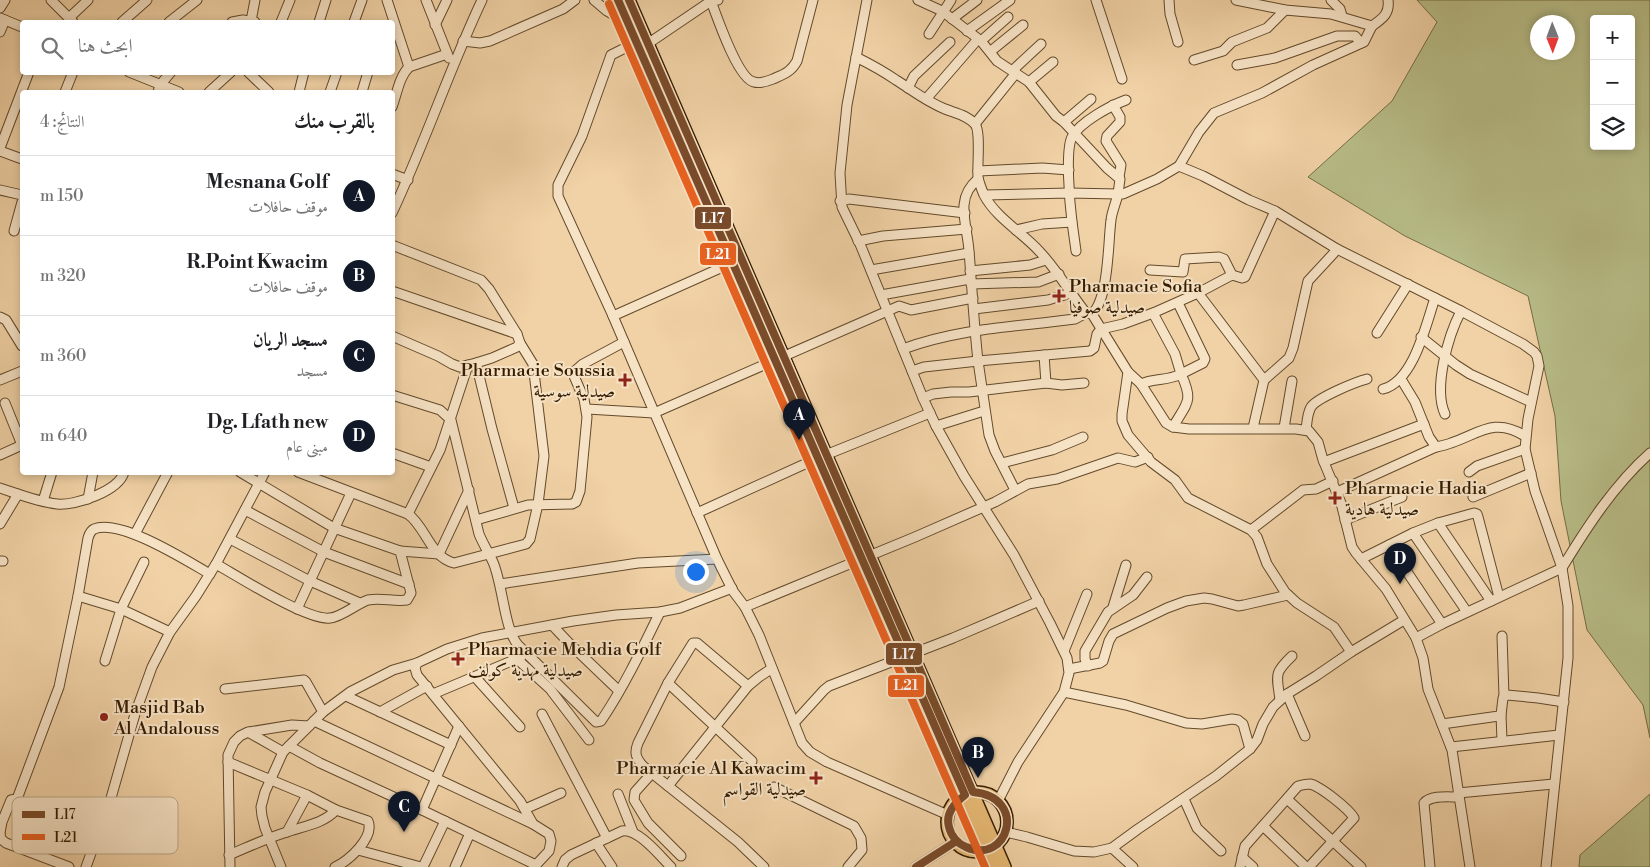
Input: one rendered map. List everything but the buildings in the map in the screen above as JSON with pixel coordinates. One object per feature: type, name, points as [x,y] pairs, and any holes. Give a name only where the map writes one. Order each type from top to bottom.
[{"type":"main road","points":[[618,0],[629,24],[642,44]]},
{"type":"main road","points":[[629,0],[642,44],[969,794],[992,848],[996,867]]},
{"type":"main road","points":[[969,794],[987,794],[998,801],[1007,815],[1006,832],[992,848],[980,852],[970,851],[962,848],[955,842],[948,829],[948,815],[954,803],[969,794]]},
{"type":"main road","points":[[992,848],[1005,867]]},
{"type":"street","points":[[0,8],[5,0]]},
{"type":"street","points":[[51,0],[71,20],[88,0]]},
{"type":"street","points":[[124,20],[147,0]]},
{"type":"street","points":[[171,20],[186,3],[197,0]]},
{"type":"street","points":[[253,20],[255,0]]},
{"type":"street","points":[[282,20],[290,0]]},
{"type":"street","points":[[320,20],[326,0]]},
{"type":"street","points":[[355,20],[362,0]]},
{"type":"street","points":[[387,0],[394,20]]},
{"type":"street","points":[[426,0],[452,66]]},
{"type":"street","points":[[435,24],[447,0]]},
{"type":"street","points":[[395,207],[408,180],[452,66],[482,0]]},
{"type":"street","points":[[463,41],[480,43],[490,41],[563,9],[575,0]]},
{"type":"street","points":[[594,0],[607,11],[629,24]]},
{"type":"street","points":[[813,0],[797,61],[793,68],[766,81],[753,82],[742,75],[720,26],[715,1],[642,44],[611,54],[582,136],[558,186],[558,196],[613,316],[717,559],[759,635],[802,743],[815,756],[948,815]]},
{"type":"street","points":[[867,0],[847,105],[840,173],[840,201],[936,426],[964,476],[1014,555],[1064,651],[1069,669],[1064,692],[1018,762],[998,801]]},
{"type":"street","points":[[918,0],[942,11],[979,40],[1003,66],[1029,82],[1056,116],[1064,122],[1107,168],[1119,177]]},
{"type":"street","points":[[929,34],[942,11],[951,0]]},
{"type":"street","points":[[952,19],[977,0]]},
{"type":"street","points":[[967,31],[1010,0]]},
{"type":"street","points":[[1096,0],[1122,80]]},
{"type":"street","points":[[1169,0],[1170,14],[1178,42]]},
{"type":"street","points":[[1236,0],[1285,10],[1342,16],[1372,26]]},
{"type":"street","points":[[1331,0],[1340,8],[1342,16]]},
{"type":"street","points":[[985,195],[1123,194],[1157,179],[1179,166],[1199,132],[1214,113],[1262,93],[1313,65],[1361,43],[1366,39],[1372,26],[1386,15],[1388,0]]},
{"type":"street","points":[[1194,60],[1223,51],[1232,42],[1267,28],[1285,10]]},
{"type":"street","points":[[926,99],[979,40],[1008,17]]},
{"type":"street","points":[[0,32],[2,19],[20,26]]},
{"type":"street","points":[[395,24],[409,67]]},
{"type":"street","points":[[991,51],[1023,25]]},
{"type":"street","points":[[1237,65],[1283,56],[1337,36],[1355,36],[1361,43]]},
{"type":"street","points":[[908,88],[914,76],[950,42]]},
{"type":"street","points":[[974,124],[1015,72],[1041,44]]},
{"type":"street","points":[[395,98],[402,77],[409,67],[447,54]]},
{"type":"street","points":[[856,57],[881,70],[926,99],[945,109],[962,114],[974,124],[978,134],[978,175],[985,195],[999,215],[1040,252],[1059,274],[1101,329],[1128,372],[1141,384],[1166,423],[1174,427],[1189,429],[1284,428],[1306,430],[1314,436],[1337,492],[1352,547],[1386,589],[1416,638],[1423,658],[1428,689],[1451,747],[1470,867]]},
{"type":"street","points":[[1029,82],[1053,62]]},
{"type":"street","points":[[22,90],[28,75]]},
{"type":"street","points":[[67,90],[72,75]]},
{"type":"street","points":[[134,75],[159,89],[168,75]]},
{"type":"street","points":[[211,90],[228,75]]},
{"type":"street","points":[[251,75],[267,90]]},
{"type":"street","points":[[300,90],[303,75]]},
{"type":"street","points":[[331,90],[336,75]]},
{"type":"street","points":[[363,90],[367,75]]},
{"type":"street","points":[[20,96],[0,149],[20,158]]},
{"type":"street","points":[[1064,122],[1091,98]]},
{"type":"street","points":[[1076,251],[1069,193],[1070,142],[1075,134],[1099,113],[1126,100]]},
{"type":"street","points":[[903,349],[930,339],[974,331],[1076,318],[1096,310],[1108,266],[1111,219],[1120,184],[1121,165],[1118,157],[1106,141],[1107,136],[1120,122],[1120,117],[1113,105]]},
{"type":"street","points":[[1179,166],[1275,211],[1337,248],[1462,311],[1523,344],[1534,352],[1539,366],[1525,436],[1525,449],[1551,538],[1562,568],[1568,606],[1568,658],[1546,867]]},
{"type":"street","points":[[1015,490],[995,451],[989,435],[984,411],[974,331],[974,309],[964,205],[969,186],[978,175],[1042,168],[1069,170]]},
{"type":"street","points":[[395,175],[408,180]]},
{"type":"street","points":[[0,190],[20,195]]},
{"type":"street","points":[[840,201],[848,199],[965,213]]},
{"type":"street","points":[[14,231],[20,209]]},
{"type":"street","points":[[912,371],[924,367],[1090,352],[1094,348],[1097,334],[1101,329],[1124,324],[1178,303],[1232,275],[1245,277],[1275,211]]},
{"type":"street","points":[[1016,230],[1042,224],[1072,222]]},
{"type":"street","points":[[858,241],[883,236],[967,229]]},
{"type":"street","points":[[305,475],[408,514],[415,519],[434,549],[449,562],[454,563],[526,544],[530,539],[538,504],[544,456],[533,364],[489,289],[481,280],[395,246]]},
{"type":"street","points":[[1253,428],[1264,380],[1289,358],[1293,348],[1308,281],[1337,248]]},
{"type":"street","points":[[871,270],[969,253]]},
{"type":"street","points":[[1150,270],[1183,272],[1184,259],[1219,257],[1224,259],[1232,275]]},
{"type":"street","points":[[613,316],[737,259]]},
{"type":"street","points":[[881,294],[1030,266],[1046,260]]},
{"type":"street","points":[[970,278],[1038,282],[1059,274]]},
{"type":"street","points":[[1377,333],[1408,284]]},
{"type":"street","points":[[395,292],[519,339]]},
{"type":"street","points":[[974,309],[1048,300],[1072,293]]},
{"type":"street","points":[[1198,293],[1264,380]]},
{"type":"street","points":[[587,409],[654,413],[899,306],[911,310],[973,298]]},
{"type":"street","points":[[1383,389],[1390,387],[1401,379],[1410,365],[1435,298]]},
{"type":"street","points":[[1141,384],[1154,380],[1175,378],[1203,363],[1205,359],[1178,303]]},
{"type":"street","points":[[1445,414],[1441,406],[1445,356],[1453,327],[1462,311]]},
{"type":"street","points":[[1153,313],[1175,354],[1189,391],[1187,402],[1174,427]]},
{"type":"street","points":[[0,317],[6,320],[20,343]]},
{"type":"street","points":[[395,337],[460,367],[517,347],[519,339]]},
{"type":"street","points":[[1421,337],[1470,374],[1531,402]]},
{"type":"street","points":[[476,520],[514,508],[538,504],[572,504],[576,502],[579,498],[587,409],[574,376],[575,371],[589,360],[624,342]]},
{"type":"street","points":[[1044,355],[1046,383]]},
{"type":"street","points":[[408,514],[440,450],[472,364]]},
{"type":"street","points":[[472,364],[514,508]]},
{"type":"street","points":[[0,380],[20,372]]},
{"type":"street","points":[[1128,372],[1126,394],[1122,408],[1122,421],[1128,434],[1151,462],[1170,475],[1188,498],[1251,530],[1257,537],[1267,564],[1288,595],[1334,627],[1351,652]]},
{"type":"street","points":[[1306,430],[1310,409],[1315,403],[1326,395],[1367,379]]},
{"type":"street","points":[[1401,379],[1415,402],[1436,447]]},
{"type":"street","points":[[1284,428],[1292,381]]},
{"type":"street","points":[[923,398],[933,394],[1002,389],[1046,383],[1062,385],[1084,384]]},
{"type":"street","points":[[395,396],[440,410],[451,420],[483,544],[493,562],[500,584],[510,632],[528,655],[596,722],[601,721],[660,612]]},
{"type":"street","points":[[5,403],[20,440]]},
{"type":"street","points":[[936,426],[984,411]]},
{"type":"street","points":[[697,513],[822,457],[930,413]]},
{"type":"street","points":[[0,420],[10,416]]},
{"type":"street","points":[[1324,462],[1424,424]]},
{"type":"street","points":[[1337,492],[1436,447],[1452,443],[1492,427],[1509,428],[1525,436]]},
{"type":"street","points":[[1002,463],[1052,450],[1083,438]]},
{"type":"street","points":[[0,454],[20,446]]},
{"type":"street","points":[[1469,472],[1478,466],[1525,449]]},
{"type":"street","points":[[1416,638],[1562,568],[1582,536],[1618,487],[1650,453]]},
{"type":"street","points":[[395,454],[431,467]]},
{"type":"street","points":[[745,607],[915,537],[984,507],[1028,484],[1057,479],[1118,458],[1135,462],[1148,457]]},
{"type":"street","points":[[1473,497],[1531,473]]},
{"type":"street","points":[[43,501],[51,475]]},
{"type":"street","points":[[88,499],[92,475]]},
{"type":"street","points":[[0,488],[58,504],[88,499],[115,486],[121,481],[123,475]]},
{"type":"street","points":[[135,534],[166,475]]},
{"type":"street","points":[[245,475],[334,528],[400,551],[439,554]]},
{"type":"street","points":[[110,797],[135,714],[152,667],[170,632],[192,604],[216,564],[264,475]]},
{"type":"street","points":[[1251,530],[1303,490],[1316,488],[1333,481]]},
{"type":"street","points":[[439,554],[469,490]]},
{"type":"street","points":[[297,609],[350,493]]},
{"type":"street","points":[[0,524],[18,494]]},
{"type":"street","points":[[1345,520],[1402,497]]},
{"type":"street","points":[[245,510],[324,552],[409,584]]},
{"type":"street","points":[[1361,559],[1413,533],[1438,523],[1471,513],[1476,514],[1495,599]]},
{"type":"street","points":[[1438,523],[1495,599]]},
{"type":"street","points":[[18,797],[59,687],[90,532],[95,529],[111,529],[135,534],[210,574]]},
{"type":"street","points":[[1413,533],[1467,612]]},
{"type":"street","points":[[230,539],[310,581],[360,603]]},
{"type":"street","points":[[1389,545],[1442,624]]},
{"type":"street","points":[[216,564],[297,609],[317,618],[332,618],[360,603],[381,598],[397,601],[406,600],[411,593],[400,551]]},
{"type":"street","points":[[500,584],[638,563],[717,559]]},
{"type":"street","points":[[105,661],[121,609],[144,562]]},
{"type":"street","points":[[1113,607],[1126,565]]},
{"type":"street","points":[[1088,666],[1084,659],[1085,651],[1108,612],[1133,595],[1147,577]]},
{"type":"street","points":[[281,867],[264,823],[261,807],[265,792],[286,749],[323,712],[346,696],[393,670],[418,663],[447,650],[482,638],[616,615],[660,612],[690,605],[732,588]]},
{"type":"street","points":[[1064,651],[1087,594]]},
{"type":"street","points":[[1069,669],[1103,661],[1108,641],[1113,634],[1186,601],[1212,598],[1238,606],[1288,595]]},
{"type":"street","points":[[78,596],[121,609],[170,632]]},
{"type":"street","points":[[794,723],[829,686],[952,638],[1039,601]]},
{"type":"street","points":[[1006,832],[1074,851],[1094,852],[1112,848],[1216,776],[1250,748],[1260,734],[1272,707],[1283,697],[1404,620]]},
{"type":"street","points":[[552,625],[619,690]]},
{"type":"street","points":[[1502,636],[1504,696],[1501,715],[1502,740]]},
{"type":"street","points":[[748,686],[697,643],[693,643],[668,683],[638,743],[636,752],[637,759],[652,773],[738,842],[764,867]]},
{"type":"street","points":[[380,712],[430,690],[475,677],[528,655]]},
{"type":"street","points":[[1292,656],[1279,669],[1277,679],[1283,697],[1305,736]]},
{"type":"street","points":[[517,659],[550,689],[590,740]]},
{"type":"street","points":[[418,663],[415,673],[525,809],[533,824]]},
{"type":"street","points":[[668,786],[748,686],[771,669]]},
{"type":"street","points":[[475,677],[520,727]]},
{"type":"street","points":[[225,689],[304,680],[323,712]]},
{"type":"street","points":[[668,683],[752,761]]},
{"type":"street","points":[[1064,692],[1126,705],[1186,723],[1202,724],[1232,719],[1238,720],[1243,724],[1250,748]]},
{"type":"street","points":[[346,696],[451,745]]},
{"type":"street","points":[[1504,696],[1564,702]]},
{"type":"street","points":[[542,714],[607,838]]},
{"type":"street","points":[[1442,724],[1501,715]]},
{"type":"street","points":[[230,867],[228,762],[230,751],[234,742],[248,732],[292,725],[311,724],[533,824],[544,830],[550,837],[551,846],[540,864],[248,732]]},
{"type":"street","points":[[422,810],[459,726]]},
{"type":"street","points":[[1451,747],[1559,735]]},
{"type":"street","points":[[228,762],[271,779],[336,810],[369,822],[369,828],[358,850],[348,860],[335,867]]},
{"type":"street","points":[[652,773],[635,792],[634,800],[648,823],[681,856]]},
{"type":"street","points":[[1240,867],[1245,846],[1298,786],[1310,784],[1318,787],[1353,815],[1353,820],[1307,867],[1263,826]]},
{"type":"street","points":[[1430,867],[1424,803],[1428,799],[1554,784]]},
{"type":"street","points":[[774,787],[854,826],[861,838],[862,850],[851,866]]},
{"type":"street","points":[[525,809],[561,793]]},
{"type":"street","points":[[618,794],[634,832],[671,867]]},
{"type":"street","points":[[287,832],[307,795]]},
{"type":"street","points":[[1184,799],[1197,828],[1221,851]]},
{"type":"street","points":[[1287,799],[1361,867]]},
{"type":"street","points":[[11,800],[0,833],[4,841],[12,844]]},
{"type":"street","points":[[229,855],[318,822],[336,810]]},
{"type":"street","points":[[358,850],[422,867],[445,821]]},
{"type":"street","points":[[562,867],[565,860],[571,855],[622,831],[629,830],[634,832]]},
{"type":"street","points":[[455,867],[470,833]]},
{"type":"street","points":[[916,867],[955,842]]},
{"type":"street","points":[[596,843],[612,867]]},
{"type":"street","points":[[1112,848],[1133,867]]},
{"type":"street","points":[[36,854],[68,867]]},
{"type":"street","points":[[86,867],[91,854]]},
{"type":"street","points":[[1242,857],[1254,867]]},
{"type":"green space","points":[[1417,0],[1650,0],[1650,738],[1643,705],[1587,630],[1561,501],[1555,416],[1528,296],[1405,236],[1308,177],[1392,101],[1437,22]]},
{"type":"green space","points":[[1650,794],[1650,867],[1579,867],[1580,855]]},
{"type":"transit line","name":"L17","points":[[618,0],[965,795],[954,805],[948,817],[951,834],[966,847],[981,850],[993,847],[1001,839],[1006,828],[1006,817],[1001,805],[991,797],[973,792],[629,0]]},
{"type":"transit line","name":"L21","points":[[609,4],[985,867]]},
{"type":"transit line","name":"L17","points":[[916,867],[955,842]]},
{"type":"place","name":"Pharmacie Sofia صيدلية صوفيا","points":[[1059,296]]},
{"type":"place","name":"Pharmacie Soussia صيدلية سوسية","points":[[625,380]]},
{"type":"place","name":"Mesnana Golf","points":[[799,440]]},
{"type":"place","name":"Pharmacie Hadia صيدلية هادية","points":[[1335,498]]},
{"type":"place","name":"Dg. Lfath new","points":[[1400,584]]},
{"type":"place","name":"Pharmacie Mehdia Golf صيدلية مهدية كولف","points":[[458,659]]},
{"type":"place","name":"Masjid Bab Al Andalouss","points":[[104,717]]},
{"type":"place","name":"Pharmacie Al Kawacim صيدلية القواسم","points":[[816,778]]},
{"type":"place","name":"R.Point Kwacim","points":[[978,778]]},
{"type":"place","name":"مسجد الريان","points":[[404,832]]}]
